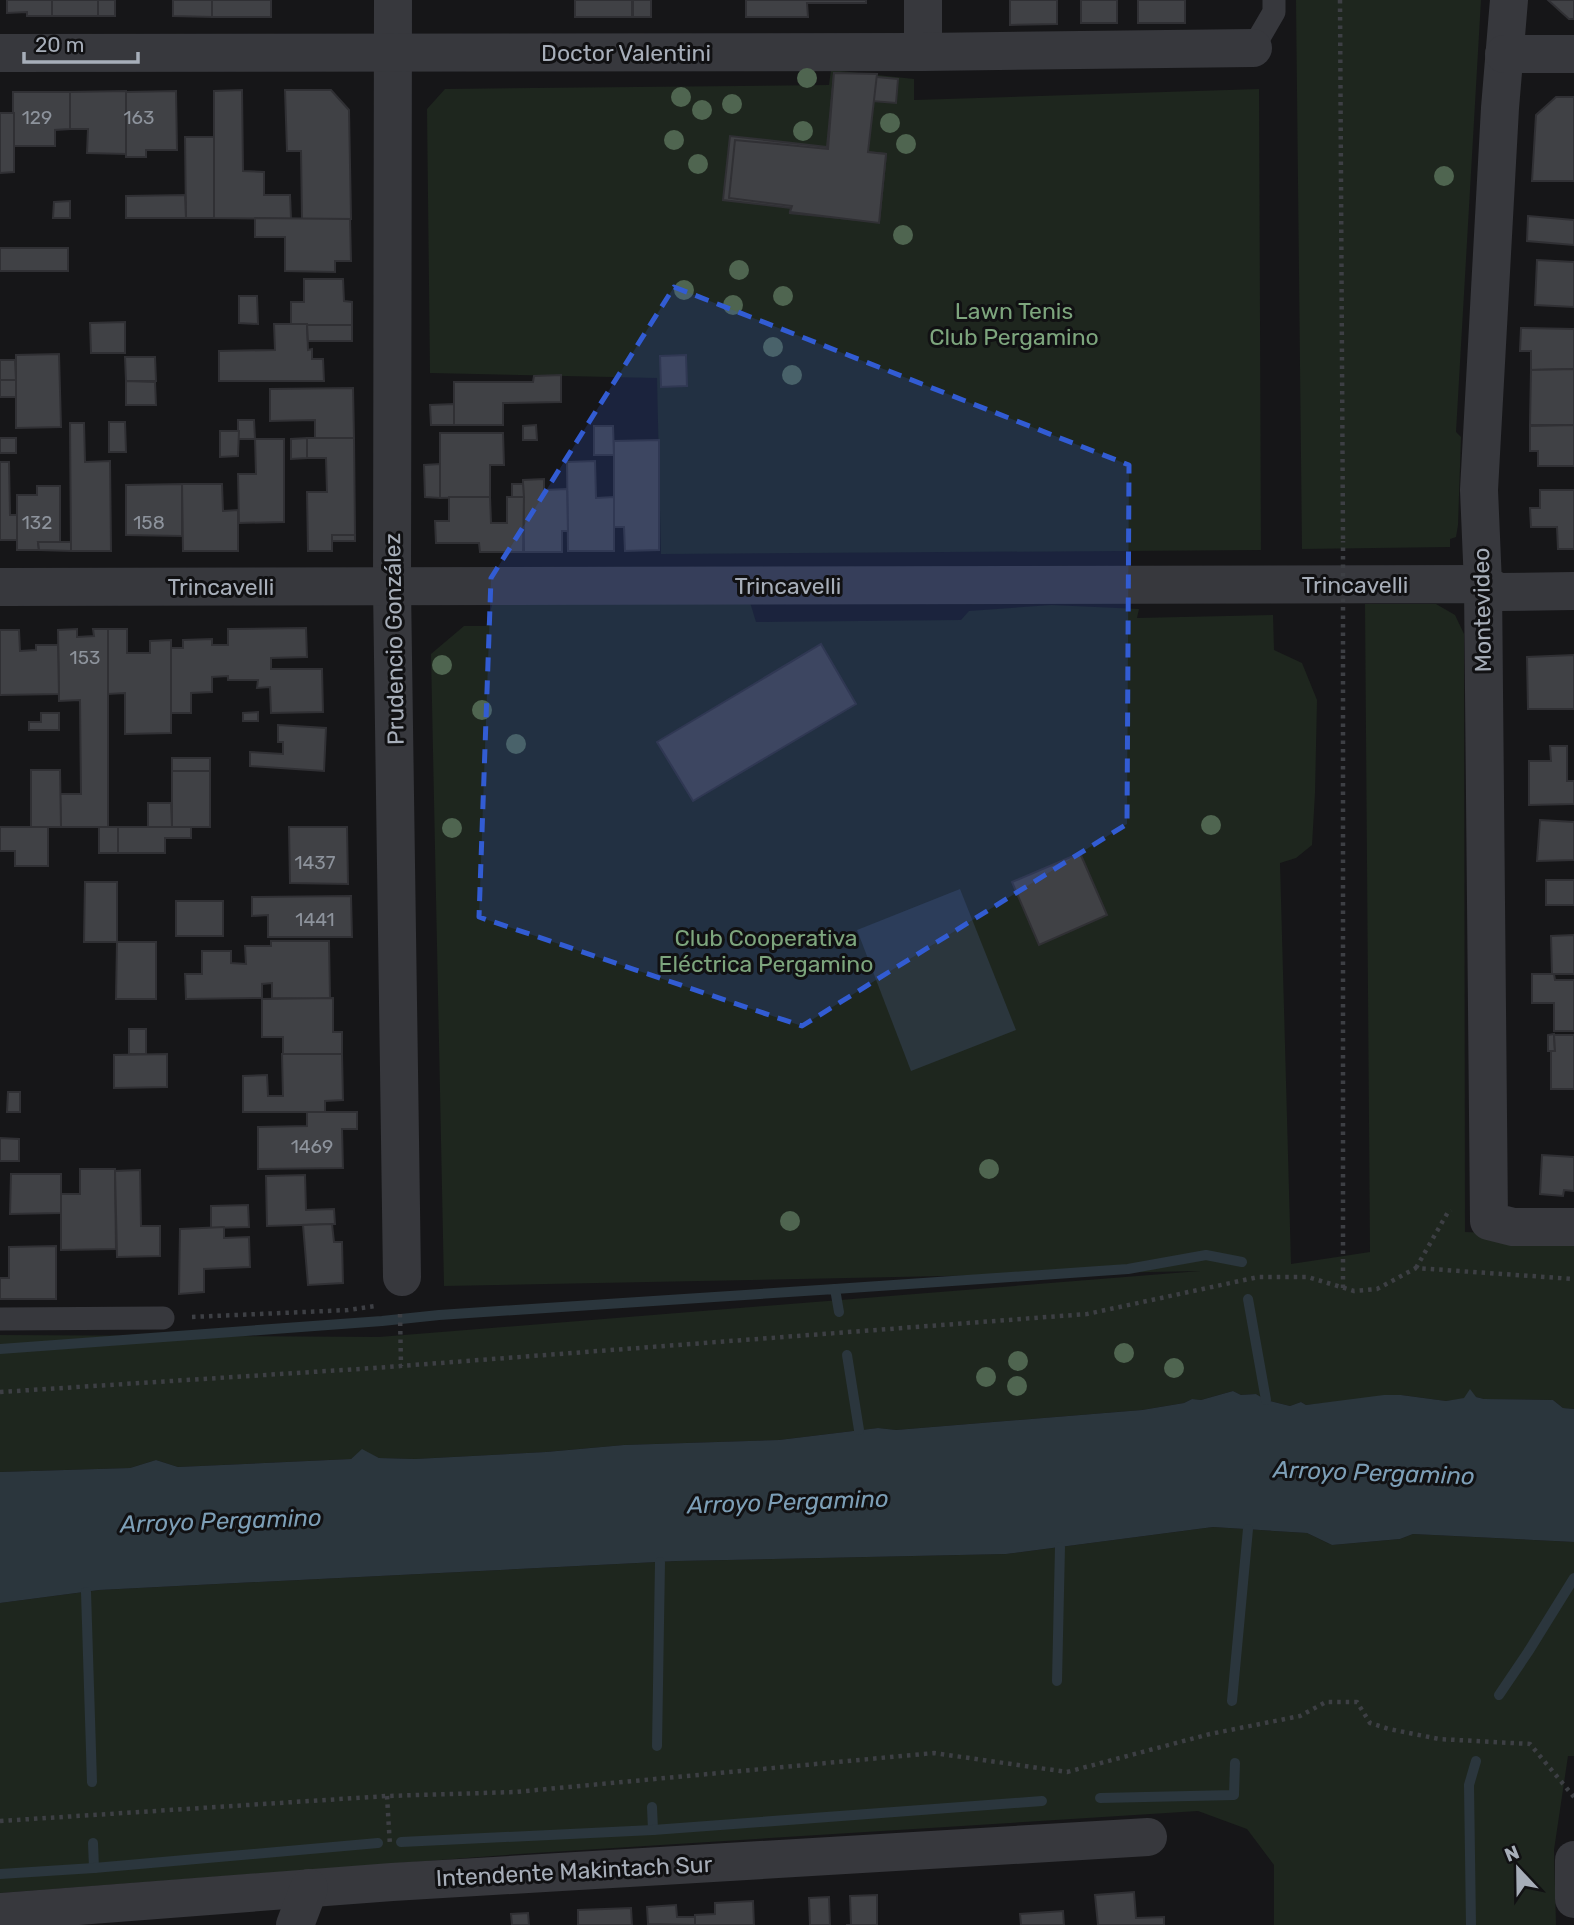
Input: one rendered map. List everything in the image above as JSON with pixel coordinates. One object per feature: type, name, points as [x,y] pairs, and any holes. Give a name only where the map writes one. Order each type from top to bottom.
[{"type":"street","name":"Prudencio González","points":[[393,0],[396,1296]]},
{"type":"street","points":[[923,0],[923,52]]},
{"type":"street","name":"Montevideo","points":[[1509,0],[1479,490],[1483,584],[1489,1221],[1513,1227],[1574,1227]]},
{"type":"street","name":"Doctor Valentini","points":[[0,53],[923,52],[1253,48]]},
{"type":"street","points":[[1504,54],[1574,54]]},
{"type":"street","name":"Trincavelli","points":[[0,587],[1483,584],[1499,592],[1574,591]]},
{"type":"street","name":"Intendente Makintach Sur","points":[[0,1912],[309,1888],[1148,1837]]},
{"type":"street","points":[[1574,1860],[1574,1899]]},
{"type":"street","points":[[295,1925],[309,1888]]},
{"type":"lane","points":[[1253,48],[1274,12],[1273,0]]},
{"type":"lane","points":[[0,1320],[163,1318]]},
{"type":"path","points":[[1340,0],[1343,1288]]},
{"type":"path","points":[[0,1392],[401,1366],[1087,1314],[1258,1277],[1308,1278],[1354,1290],[1377,1289],[1416,1268],[1574,1279]]},
{"type":"path","points":[[163,1318],[348,1310],[396,1296],[401,1366]]},
{"type":"path","points":[[0,1821],[387,1796],[515,1792],[934,1753],[1067,1772],[1209,1734],[1300,1716],[1326,1702],[1357,1702],[1370,1723],[1389,1729],[1439,1739],[1530,1744],[1574,1797]]},
{"type":"path","points":[[387,1796],[390,1843]]},
{"type":"highlighted area","points":[[674,287],[1129,465],[1127,824],[802,1026],[479,917],[491,578]]},
{"type":"green space","points":[[1296,0],[1481,0],[1456,432],[1461,437],[1458,525],[1456,537],[1450,539],[1450,547],[1302,549]]},
{"type":"green space","name":"Lawn Tenis Club Pergamino","points":[[831,70],[914,79],[914,100],[1259,89],[1261,550],[661,554],[657,378],[430,373],[427,109],[445,89],[829,85]]},
{"type":"green space","name":"Club Cooperativa Eléctrica Pergamino","points":[[749,599],[756,622],[961,620],[969,611],[1051,605],[1139,609],[1137,618],[1273,615],[1274,650],[1302,663],[1317,700],[1312,845],[1296,858],[1280,863],[1291,1264],[1370,1252],[1365,604],[1436,604],[1455,615],[1464,634],[1465,1232],[1574,1236],[1574,1409],[1563,1408],[1553,1400],[1476,1397],[1446,1401],[1401,1395],[1306,1405],[1301,1402],[1290,1406],[1266,1400],[1256,1394],[1241,1395],[1233,1391],[1201,1400],[1192,1399],[1184,1403],[1142,1410],[896,1430],[878,1428],[779,1440],[624,1445],[415,1459],[379,1458],[362,1450],[351,1459],[178,1467],[156,1460],[130,1468],[0,1472],[0,1335],[379,1337],[1200,1271],[444,1286],[431,654],[464,626],[486,626],[492,605]]},
{"type":"green space","points":[[1213,1527],[1307,1533],[1332,1545],[1400,1539],[1413,1534],[1574,1542],[1574,1756],[1568,1756],[1554,1850],[1556,1925],[1274,1925],[1274,1865],[1247,1829],[1198,1811],[519,1854],[0,1893],[0,1603],[99,1590],[677,1561],[1006,1554]]},
{"type":"water","points":[[960,889],[1016,1030],[911,1071],[857,930]]},
{"type":"water","name":"Arroyo Pergamino","points":[[1470,1389],[1476,1397],[1484,1399],[1553,1400],[1563,1408],[1574,1409],[1574,1542],[1413,1534],[1400,1539],[1332,1545],[1307,1533],[1213,1527],[1006,1554],[677,1561],[99,1590],[0,1603],[0,1472],[130,1468],[156,1460],[178,1467],[351,1459],[362,1449],[379,1458],[415,1459],[624,1445],[779,1440],[878,1428],[896,1430],[1142,1410],[1184,1403],[1192,1399],[1201,1400],[1233,1391],[1241,1395],[1256,1394],[1266,1400],[1290,1406],[1301,1402],[1306,1405],[1384,1395],[1446,1401],[1464,1398]]},
{"type":"building","points":[[7,0],[52,0],[52,16],[27,16],[27,12],[7,13]]},
{"type":"building","points":[[52,0],[98,0],[98,16],[52,16]]},
{"type":"building","points":[[98,0],[115,0],[115,16],[98,16]]},
{"type":"building","points":[[173,0],[212,0],[212,17],[173,16]]},
{"type":"building","points":[[212,0],[271,0],[271,17],[212,17]]},
{"type":"building","points":[[575,0],[632,0],[632,17],[575,17]]},
{"type":"building","points":[[633,0],[651,0],[651,17],[633,17]]},
{"type":"building","points":[[746,0],[866,0],[866,3],[807,3],[808,17],[746,17]]},
{"type":"building","points":[[1010,0],[1057,0],[1057,24],[1010,25]]},
{"type":"building","points":[[1081,0],[1117,0],[1117,23],[1081,23]]},
{"type":"building","points":[[1138,0],[1185,0],[1185,23],[1138,23]]},
{"type":"building","points":[[1548,0],[1574,0],[1574,19],[1569,19]]},
{"type":"building","points":[[834,73],[898,79],[896,103],[872,101],[866,152],[886,154],[879,222],[790,213],[791,208],[723,200],[730,136],[827,147]]},
{"type":"building","points":[[834,73],[877,74],[868,152],[886,154],[879,223],[790,212],[792,206],[729,198],[735,140],[828,149]]},
{"type":"building","points":[[242,90],[243,171],[264,172],[264,195],[290,195],[291,219],[214,218],[214,91]]},
{"type":"building","points":[[285,90],[331,90],[349,110],[351,219],[302,219],[301,151],[287,151]]},
{"type":"building","points":[[126,91],[126,154],[87,153],[88,129],[70,129],[70,92]]},
{"type":"building","points":[[176,91],[177,150],[146,150],[146,157],[126,157],[126,92]]},
{"type":"building","points":[[13,92],[70,92],[70,129],[55,130],[55,146],[13,146]]},
{"type":"building","points":[[1556,97],[1574,97],[1574,181],[1532,181],[1536,115]]},
{"type":"building","points":[[0,113],[14,113],[14,172],[0,173]]},
{"type":"building","points":[[185,137],[214,137],[214,218],[186,218]]},
{"type":"building","points":[[185,195],[186,218],[126,218],[126,196]]},
{"type":"building","points":[[70,201],[70,218],[53,218],[54,202]]},
{"type":"building","points":[[1528,216],[1574,220],[1574,245],[1527,241]]},
{"type":"building","points":[[255,218],[350,219],[351,261],[335,261],[335,272],[285,271],[285,237],[255,237]]},
{"type":"building","points":[[0,248],[68,248],[68,271],[0,271]]},
{"type":"building","points":[[1537,260],[1574,262],[1574,307],[1535,305]]},
{"type":"building","points":[[304,279],[343,279],[344,301],[352,302],[352,325],[291,325],[291,302],[304,302]]},
{"type":"building","points":[[239,296],[257,296],[258,324],[239,323]]},
{"type":"building","points":[[125,322],[125,353],[91,353],[90,323]]},
{"type":"building","points":[[274,324],[307,324],[308,350],[312,349],[312,359],[323,359],[324,381],[219,381],[219,351],[275,350]]},
{"type":"building","points":[[307,325],[352,325],[352,341],[308,341]]},
{"type":"building","points":[[1521,328],[1574,329],[1574,369],[1531,370],[1531,351],[1520,351]]},
{"type":"building","points":[[59,354],[61,427],[16,428],[16,355]]},
{"type":"building","points":[[686,355],[687,386],[661,387],[660,356]]},
{"type":"building","points":[[125,357],[155,357],[156,381],[126,381]]},
{"type":"building","points":[[0,360],[15,360],[16,380],[0,380]]},
{"type":"building","points":[[1574,369],[1574,425],[1530,425],[1531,370]]},
{"type":"building","points":[[561,375],[561,402],[503,403],[503,425],[454,425],[454,382],[533,382],[534,376]]},
{"type":"building","points":[[0,380],[16,380],[16,397],[0,397]]},
{"type":"building","points":[[126,381],[155,382],[156,405],[126,405]]},
{"type":"building","points":[[353,388],[354,438],[315,439],[315,420],[270,421],[270,389]]},
{"type":"building","points":[[454,404],[454,425],[431,425],[430,405]]},
{"type":"building","points":[[238,420],[254,420],[255,439],[238,439]]},
{"type":"building","points":[[109,422],[125,422],[126,452],[109,452]]},
{"type":"building","points":[[70,423],[84,423],[85,462],[110,461],[111,551],[71,551]]},
{"type":"building","points":[[536,425],[537,440],[523,440],[523,426]]},
{"type":"building","points":[[1574,425],[1574,466],[1538,466],[1538,451],[1530,451],[1530,426]]},
{"type":"building","points":[[594,426],[613,426],[614,455],[594,455]]},
{"type":"building","points":[[220,431],[239,431],[238,456],[220,457]]},
{"type":"building","points":[[440,433],[503,433],[504,465],[490,465],[490,497],[440,498]]},
{"type":"building","points":[[0,438],[16,438],[16,453],[0,453]]},
{"type":"building","points":[[307,438],[354,438],[355,535],[332,535],[332,551],[308,551],[307,492],[327,492],[326,458],[307,458]]},
{"type":"building","points":[[307,438],[307,458],[291,459],[291,439]]},
{"type":"building","points":[[255,439],[284,439],[284,522],[239,523],[238,474],[256,474]]},
{"type":"building","points":[[659,440],[659,550],[625,551],[624,527],[614,527],[614,441]]},
{"type":"building","points":[[595,461],[596,498],[614,497],[614,551],[568,551],[567,462]]},
{"type":"building","points":[[0,462],[9,462],[10,515],[17,515],[17,540],[0,540]]},
{"type":"building","points":[[440,464],[440,498],[425,497],[424,465]]},
{"type":"building","points":[[544,479],[544,490],[567,489],[568,531],[562,531],[562,552],[524,552],[523,480]]},
{"type":"building","points":[[182,484],[222,484],[223,511],[238,510],[238,551],[183,551]]},
{"type":"building","points":[[182,484],[182,536],[126,535],[126,485]]},
{"type":"building","points":[[512,484],[523,484],[524,497],[512,497]]},
{"type":"building","points":[[37,486],[60,486],[60,542],[38,542],[39,550],[17,550],[17,495],[37,495]]},
{"type":"building","points":[[1540,490],[1574,490],[1574,549],[1558,549],[1557,527],[1531,527],[1530,508],[1540,508]]},
{"type":"building","points":[[449,497],[490,497],[491,523],[507,523],[507,497],[524,497],[523,552],[480,552],[479,543],[436,543],[435,521],[449,521]]},
{"type":"building","points":[[332,535],[355,535],[355,541],[332,541]]},
{"type":"building","points":[[38,542],[71,542],[71,551],[39,550]]},
{"type":"building","points":[[306,628],[307,657],[271,658],[271,669],[322,669],[323,712],[271,713],[270,687],[257,688],[258,680],[228,680],[228,676],[212,677],[212,692],[191,693],[191,713],[171,713],[171,648],[183,648],[183,640],[212,639],[212,645],[228,645],[228,629]]},
{"type":"building","points":[[77,629],[77,637],[94,636],[93,629],[108,629],[108,827],[61,827],[60,794],[81,794],[80,700],[59,701],[58,630]]},
{"type":"building","points":[[108,629],[127,629],[127,653],[150,653],[150,641],[171,640],[171,733],[125,734],[125,693],[108,694]]},
{"type":"building","points":[[0,630],[19,630],[20,651],[36,650],[36,645],[58,645],[59,694],[0,695]]},
{"type":"building","points":[[821,644],[856,704],[693,801],[657,742]]},
{"type":"building","points":[[1574,655],[1574,709],[1528,709],[1527,657]]},
{"type":"building","points":[[258,712],[258,721],[243,721],[243,713]]},
{"type":"building","points":[[41,713],[59,713],[59,730],[29,730],[29,722],[41,722]]},
{"type":"building","points":[[278,725],[326,728],[324,771],[250,766],[250,752],[283,754],[283,742],[278,742]]},
{"type":"building","points":[[1550,746],[1567,746],[1567,781],[1574,781],[1574,804],[1529,805],[1529,761],[1551,761]]},
{"type":"building","points":[[172,758],[210,758],[210,771],[172,771]]},
{"type":"building","points":[[31,770],[60,770],[61,827],[31,827]]},
{"type":"building","points":[[172,771],[210,771],[210,827],[172,827]]},
{"type":"building","points":[[148,803],[171,803],[172,827],[148,827]]},
{"type":"building","points":[[1540,820],[1574,822],[1574,860],[1537,861]]},
{"type":"building","points":[[0,827],[48,827],[48,866],[15,866],[15,851],[0,851]]},
{"type":"building","points":[[99,827],[118,827],[118,853],[99,853]]},
{"type":"building","points":[[118,827],[191,827],[191,838],[165,838],[165,853],[118,853]]},
{"type":"building","points":[[289,827],[347,827],[348,884],[290,883]]},
{"type":"building","points":[[1080,853],[1107,915],[1039,945],[1012,882]]},
{"type":"building","points":[[1546,880],[1574,880],[1574,905],[1546,905]]},
{"type":"building","points":[[85,882],[117,882],[117,942],[84,942]]},
{"type":"building","points":[[351,896],[352,937],[268,937],[268,915],[252,916],[252,897]]},
{"type":"building","points":[[176,901],[223,901],[223,936],[176,936]]},
{"type":"building","points":[[1574,935],[1574,974],[1552,974],[1551,936]]},
{"type":"building","points":[[271,941],[329,941],[330,999],[272,998],[272,983],[262,984],[262,998],[186,999],[185,974],[202,974],[202,951],[231,951],[231,963],[246,964],[245,946],[271,946]]},
{"type":"building","points":[[117,942],[156,942],[156,999],[116,999]]},
{"type":"building","points":[[1532,974],[1554,974],[1555,980],[1574,980],[1574,1031],[1554,1031],[1554,1003],[1532,1003]]},
{"type":"building","points":[[333,998],[333,1032],[342,1032],[342,1054],[283,1054],[283,1037],[262,1037],[262,999]]},
{"type":"building","points":[[129,1029],[146,1029],[146,1054],[129,1054]]},
{"type":"building","points":[[1554,1034],[1555,1051],[1548,1051],[1548,1035]]},
{"type":"building","points":[[1554,1035],[1574,1035],[1574,1089],[1551,1089],[1551,1051],[1555,1051]]},
{"type":"building","points":[[167,1054],[167,1087],[114,1088],[114,1055]]},
{"type":"building","points":[[282,1054],[342,1054],[343,1100],[325,1101],[325,1112],[243,1112],[243,1076],[267,1075],[268,1096],[283,1096]]},
{"type":"building","points":[[8,1092],[20,1092],[20,1112],[7,1112]]},
{"type":"building","points":[[307,1112],[357,1112],[357,1129],[342,1129],[343,1168],[258,1169],[258,1127],[307,1126]]},
{"type":"building","points":[[0,1138],[19,1139],[19,1161],[0,1161]]},
{"type":"building","points":[[1542,1155],[1574,1157],[1574,1191],[1564,1190],[1563,1196],[1540,1194]]},
{"type":"building","points":[[80,1169],[115,1169],[116,1249],[61,1250],[61,1194],[80,1194]]},
{"type":"building","points":[[140,1170],[141,1226],[160,1226],[160,1256],[117,1257],[115,1171]]},
{"type":"building","points":[[11,1174],[61,1174],[61,1213],[10,1214]]},
{"type":"building","points":[[305,1175],[306,1210],[334,1209],[335,1224],[267,1226],[266,1176]]},
{"type":"building","points":[[248,1205],[249,1227],[211,1228],[211,1206]]},
{"type":"building","points":[[332,1224],[334,1242],[342,1242],[343,1283],[308,1285],[303,1225]]},
{"type":"building","points":[[224,1227],[224,1238],[249,1237],[250,1267],[204,1269],[204,1292],[179,1294],[180,1229]]},
{"type":"building","points":[[56,1246],[56,1299],[0,1299],[0,1278],[9,1278],[9,1247]]},
{"type":"building","points":[[1134,1892],[1136,1918],[1164,1917],[1164,1925],[1098,1925],[1095,1895]]},
{"type":"building","points":[[877,1895],[877,1925],[851,1925],[850,1896]]},
{"type":"building","points":[[829,1897],[830,1925],[810,1925],[809,1898]]},
{"type":"building","points":[[753,1901],[754,1925],[695,1925],[695,1915],[715,1914],[715,1903]]},
{"type":"building","points":[[676,1905],[677,1917],[695,1917],[695,1925],[648,1924],[647,1907]]},
{"type":"building","points":[[631,1908],[632,1925],[578,1925],[578,1910]]},
{"type":"building","points":[[1063,1911],[1064,1925],[1021,1925],[1020,1914]]},
{"type":"building","points":[[528,1913],[529,1925],[512,1925],[511,1914]]},
{"type":"waterway","points":[[835,1289],[1128,1269],[1206,1255],[1242,1262]]},
{"type":"waterway","points":[[0,1349],[439,1315],[835,1289],[839,1312]]},
{"type":"waterway","points":[[1248,1299],[1266,1400]]},
{"type":"waterway","points":[[847,1355],[859,1430]]},
{"type":"waterway","points":[[1232,1701],[1248,1529]]},
{"type":"waterway","points":[[1057,1681],[1060,1547]]},
{"type":"waterway","points":[[657,1746],[660,1562]]},
{"type":"waterway","points":[[1499,1695],[1574,1578]]},
{"type":"waterway","points":[[86,1592],[92,1782]]},
{"type":"waterway","points":[[1471,1925],[1469,1785],[1476,1761]]},
{"type":"waterway","points":[[1100,1798],[1234,1795],[1235,1763]]},
{"type":"waterway","points":[[401,1842],[653,1830],[1042,1801]]},
{"type":"waterway","points":[[652,1807],[653,1830]]},
{"type":"waterway","points":[[93,1843],[94,1868]]},
{"type":"waterway","points":[[0,1874],[378,1843]]}]
